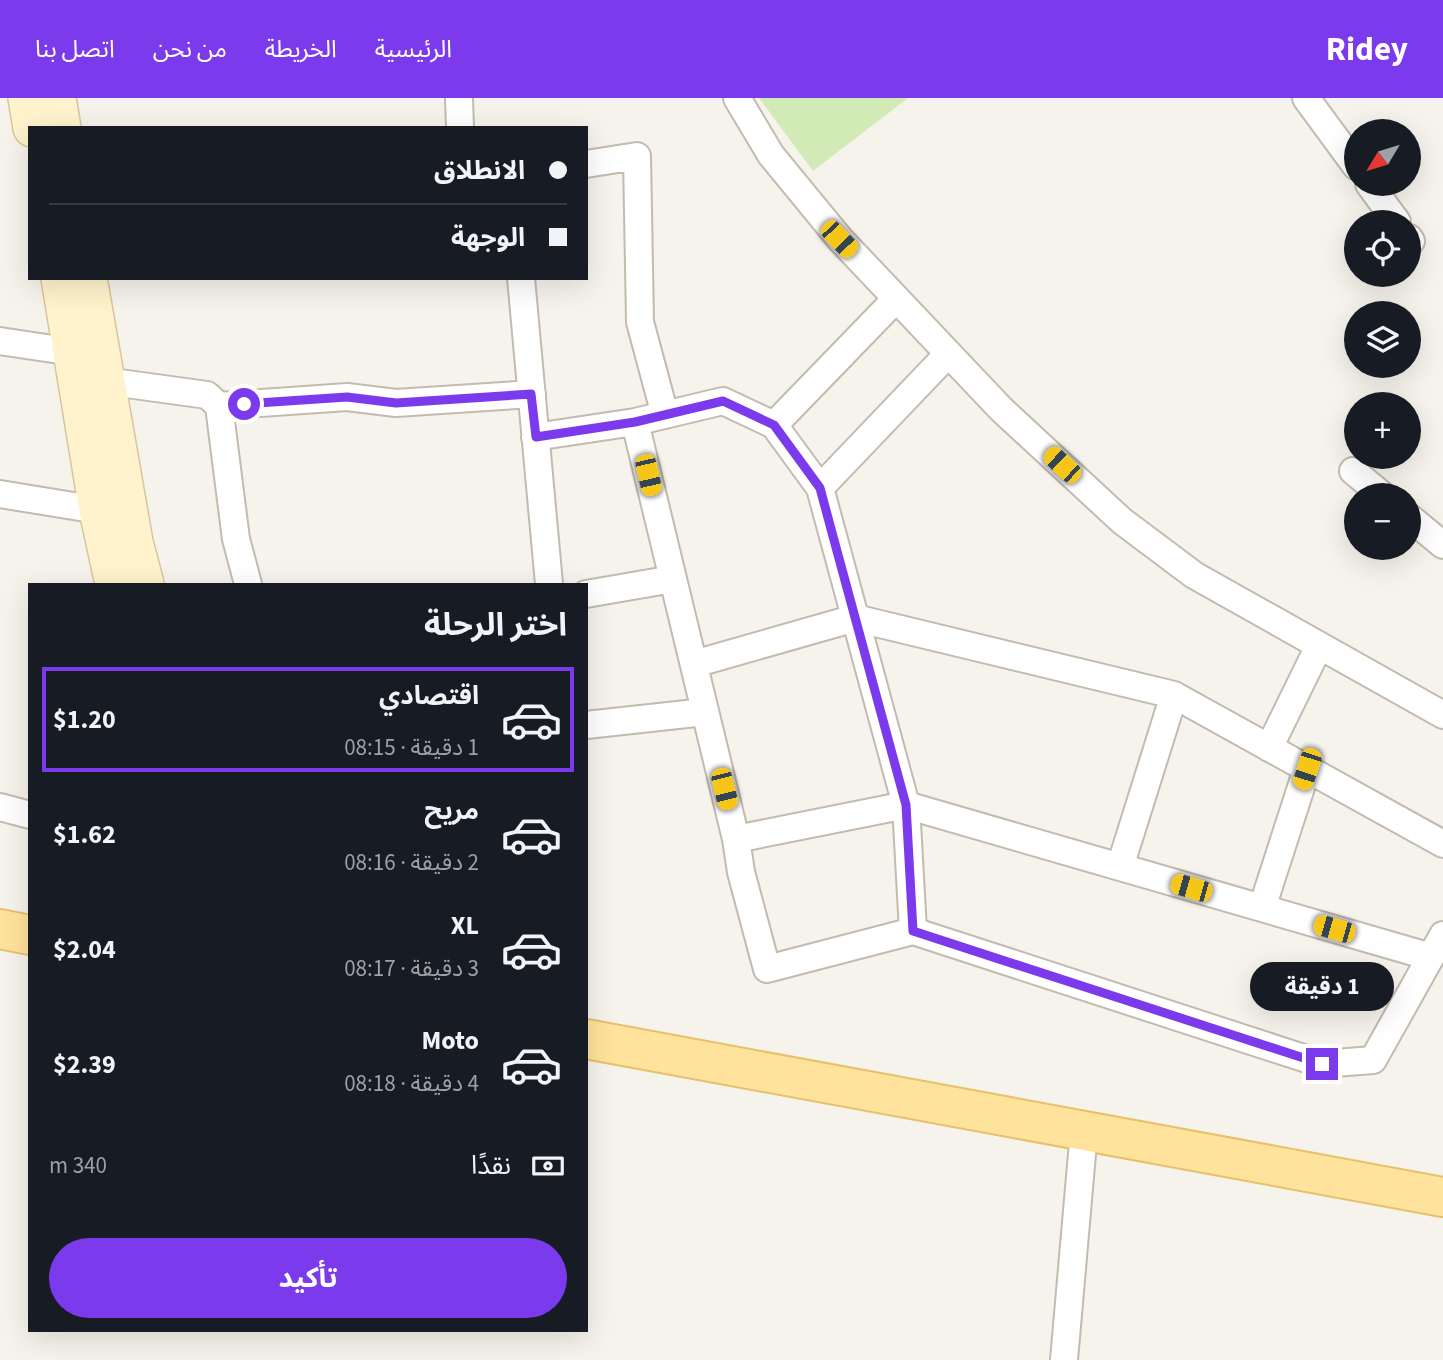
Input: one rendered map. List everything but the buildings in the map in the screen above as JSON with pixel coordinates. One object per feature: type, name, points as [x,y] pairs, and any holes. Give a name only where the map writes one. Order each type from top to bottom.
[{"type":"main road","points":[[27,98],[32,126]]},
{"type":"main road","points":[[57,98],[62,126]]},
{"type":"main road","points":[[60,280],[98,510],[114,583]]},
{"type":"main road","points":[[88,280],[134,542],[145,583]]},
{"type":"main road","points":[[0,929],[28,935]]},
{"type":"main road","points":[[588,1039],[1443,1197]]},
{"type":"street","points":[[459,98],[460,126]]},
{"type":"street","points":[[737,98],[771,155],[839,239],[1001,410],[1122,521],[1194,575],[1443,715]]},
{"type":"street","points":[[1306,98],[1344,150]]},
{"type":"street","points":[[588,164],[636,156],[640,322],[665,415]]},
{"type":"street","points":[[521,280],[549,583]]},
{"type":"street","points":[[774,425],[896,299]]},
{"type":"street","points":[[0,341],[73,352]]},
{"type":"street","points":[[820,488],[948,354]]},
{"type":"street","points":[[105,381],[207,395],[219,406],[236,538],[248,583]]},
{"type":"street","points":[[219,406],[347,397],[396,403],[531,394]]},
{"type":"street","points":[[536,437],[635,422],[723,401],[774,425],[820,488],[856,618],[906,805],[913,931]]},
{"type":"street","points":[[635,422],[736,839],[741,872],[767,969],[913,931],[1322,1064],[1373,1060],[1437,946],[1262,908],[906,805],[736,839]]},
{"type":"street","points":[[1353,471],[1368,483]]},
{"type":"street","points":[[0,494],[98,510]]},
{"type":"street","points":[[1421,527],[1443,545]]},
{"type":"street","points":[[588,594],[673,579]]},
{"type":"street","points":[[694,664],[856,618],[1174,695],[1443,844]]},
{"type":"street","points":[[1269,748],[1319,646]]},
{"type":"street","points":[[1120,867],[1174,695]]},
{"type":"street","points":[[588,725],[705,712]]},
{"type":"street","points":[[1262,908],[1307,769]]},
{"type":"street","points":[[0,807],[28,814]]},
{"type":"street","points":[[1064,1360],[1084,1131]]},
{"type":"green space","points":[[759,98],[908,98],[813,171]]},
{"type":"route","points":[[244,404],[347,397],[396,403],[531,394],[536,437],[635,422],[723,401],[774,425],[820,488],[906,805],[913,931],[1322,1064]]}]
